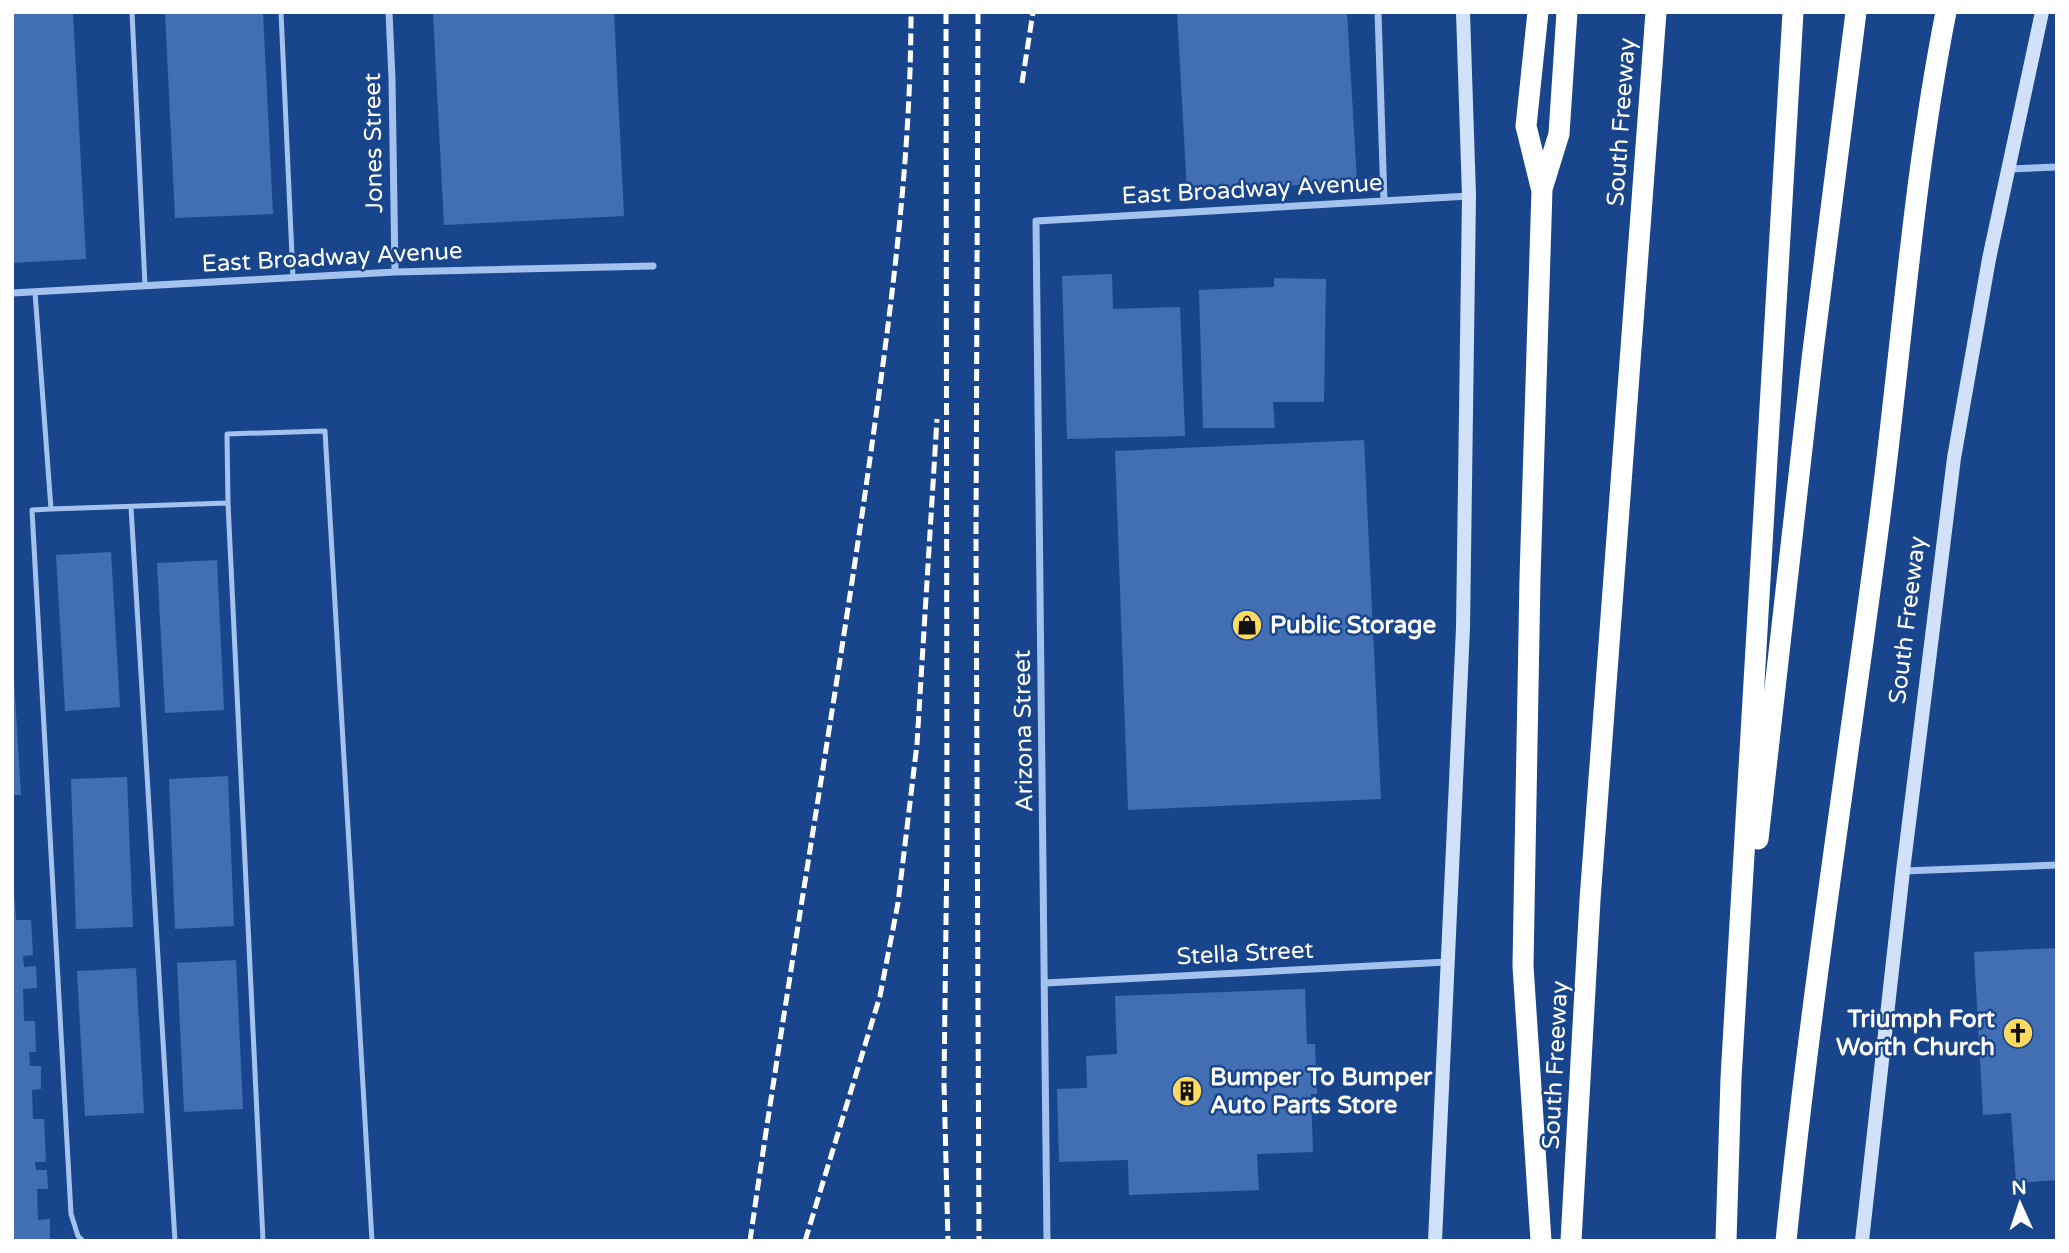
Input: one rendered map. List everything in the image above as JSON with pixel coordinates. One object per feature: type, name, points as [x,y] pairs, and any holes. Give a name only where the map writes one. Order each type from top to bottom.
[{"type":"highway","points":[[1538,12],[1527,126],[1542,189],[1530,592],[1523,966],[1541,1241]]},
{"type":"highway","points":[[1542,189],[1559,134],[1567,12]]},
{"type":"highway","name":"South Freeway","points":[[1571,1241],[1590,900],[1656,12]]},
{"type":"highway","points":[[1726,1241],[1731,1078],[1793,12]]},
{"type":"highway","points":[[1731,1078],[1813,351],[1856,12]]},
{"type":"highway","points":[[1786,1241],[1800,1105],[1880,514],[1931,88],[1946,12]]},
{"type":"main road","points":[[1435,1241],[1463,628],[1469,196],[1463,12]]},
{"type":"main road","name":"South Freeway","points":[[1862,1241],[1903,871],[1954,457],[2008,169],[2042,12]]},
{"type":"street","name":"Jones Street","points":[[388,12],[392,79],[395,272]]},
{"type":"street","points":[[1378,12],[1384,201]]},
{"type":"street","points":[[2008,169],[2057,167]]},
{"type":"street","name":"East Broadway Avenue","points":[[1036,221],[1469,196]]},
{"type":"street","name":"Arizona Street","points":[[1036,221],[1047,1241]]},
{"type":"street","name":"East Broadway Avenue","points":[[12,293],[395,272],[653,266]]},
{"type":"street","points":[[1903,871],[2057,865]]},
{"type":"street","name":"Stella Street","points":[[1045,983],[1447,961]]},
{"type":"lane","points":[[132,12],[145,285]]},
{"type":"lane","points":[[281,12],[293,278]]},
{"type":"lane","points":[[35,292],[51,509]]},
{"type":"lane","points":[[264,1241],[228,503],[227,434],[325,431],[372,1241]]},
{"type":"lane","points":[[83,1241],[78,1236],[71,1214],[32,510],[228,503]]},
{"type":"lane","points":[[131,507],[175,1241]]},
{"type":"building","points":[[12,12],[73,12],[86,259],[12,263]]},
{"type":"building","points":[[165,12],[263,12],[273,214],[175,218]]},
{"type":"building","points":[[614,12],[624,216],[444,225],[433,14]]},
{"type":"building","points":[[1177,12],[1347,12],[1357,182],[1187,191]]},
{"type":"building","points":[[1112,274],[1113,309],[1180,307],[1185,436],[1067,439],[1062,276]]},
{"type":"building","points":[[1274,278],[1326,279],[1324,402],[1273,402],[1275,428],[1203,428],[1199,290],[1274,287]]},
{"type":"building","name":"Public Storage","points":[[1364,440],[1381,799],[1128,810],[1115,451]]},
{"type":"building","points":[[111,552],[120,707],[65,711],[56,555]]},
{"type":"building","points":[[217,560],[224,710],[165,713],[157,563]]},
{"type":"building","points":[[14,680],[21,795],[12,795]]},
{"type":"building","points":[[228,776],[234,926],[175,929],[169,779]]},
{"type":"building","points":[[127,777],[133,927],[76,929],[71,779]]},
{"type":"building","points":[[12,890],[16,920],[31,920],[33,955],[23,956],[24,967],[36,966],[37,988],[23,989],[24,1021],[35,1021],[36,1052],[29,1052],[30,1066],[41,1066],[41,1089],[32,1090],[33,1119],[44,1119],[46,1162],[35,1162],[36,1170],[47,1170],[48,1189],[37,1189],[38,1220],[50,1219],[50,1240],[12,1241]]},
{"type":"building","name":"Triumph Fort Worth Church","points":[[2057,948],[2057,1180],[2016,1183],[2011,1113],[1983,1115],[1974,952]]},
{"type":"building","points":[[236,960],[243,1109],[184,1112],[177,963]]},
{"type":"building","points":[[136,968],[144,1113],[85,1116],[77,971]]},
{"type":"building","name":"Bumper To Bumper Auto Parts Store","points":[[1305,989],[1307,1044],[1315,1044],[1317,1094],[1311,1094],[1313,1152],[1257,1154],[1259,1190],[1129,1195],[1128,1160],[1059,1162],[1057,1089],[1087,1088],[1086,1056],[1117,1054],[1115,996]]},
{"type":"railway","points":[[750,1241],[880,385],[902,198],[911,12]]},
{"type":"railway","points":[[946,12],[947,843],[944,1083],[948,1241]]},
{"type":"railway","points":[[978,12],[976,538],[979,1241]]},
{"type":"railway","points":[[1022,83],[1033,12]]},
{"type":"railway","points":[[805,1241],[880,996],[898,903],[917,744],[937,419]]},
{"type":"place","name":"Public Storage","points":[[1247,625]]},
{"type":"place","name":"Triumph Fort Worth Church","points":[[2018,1033]]},
{"type":"place","name":"Bumper To Bumper Auto Parts Store","points":[[1187,1091]]}]
